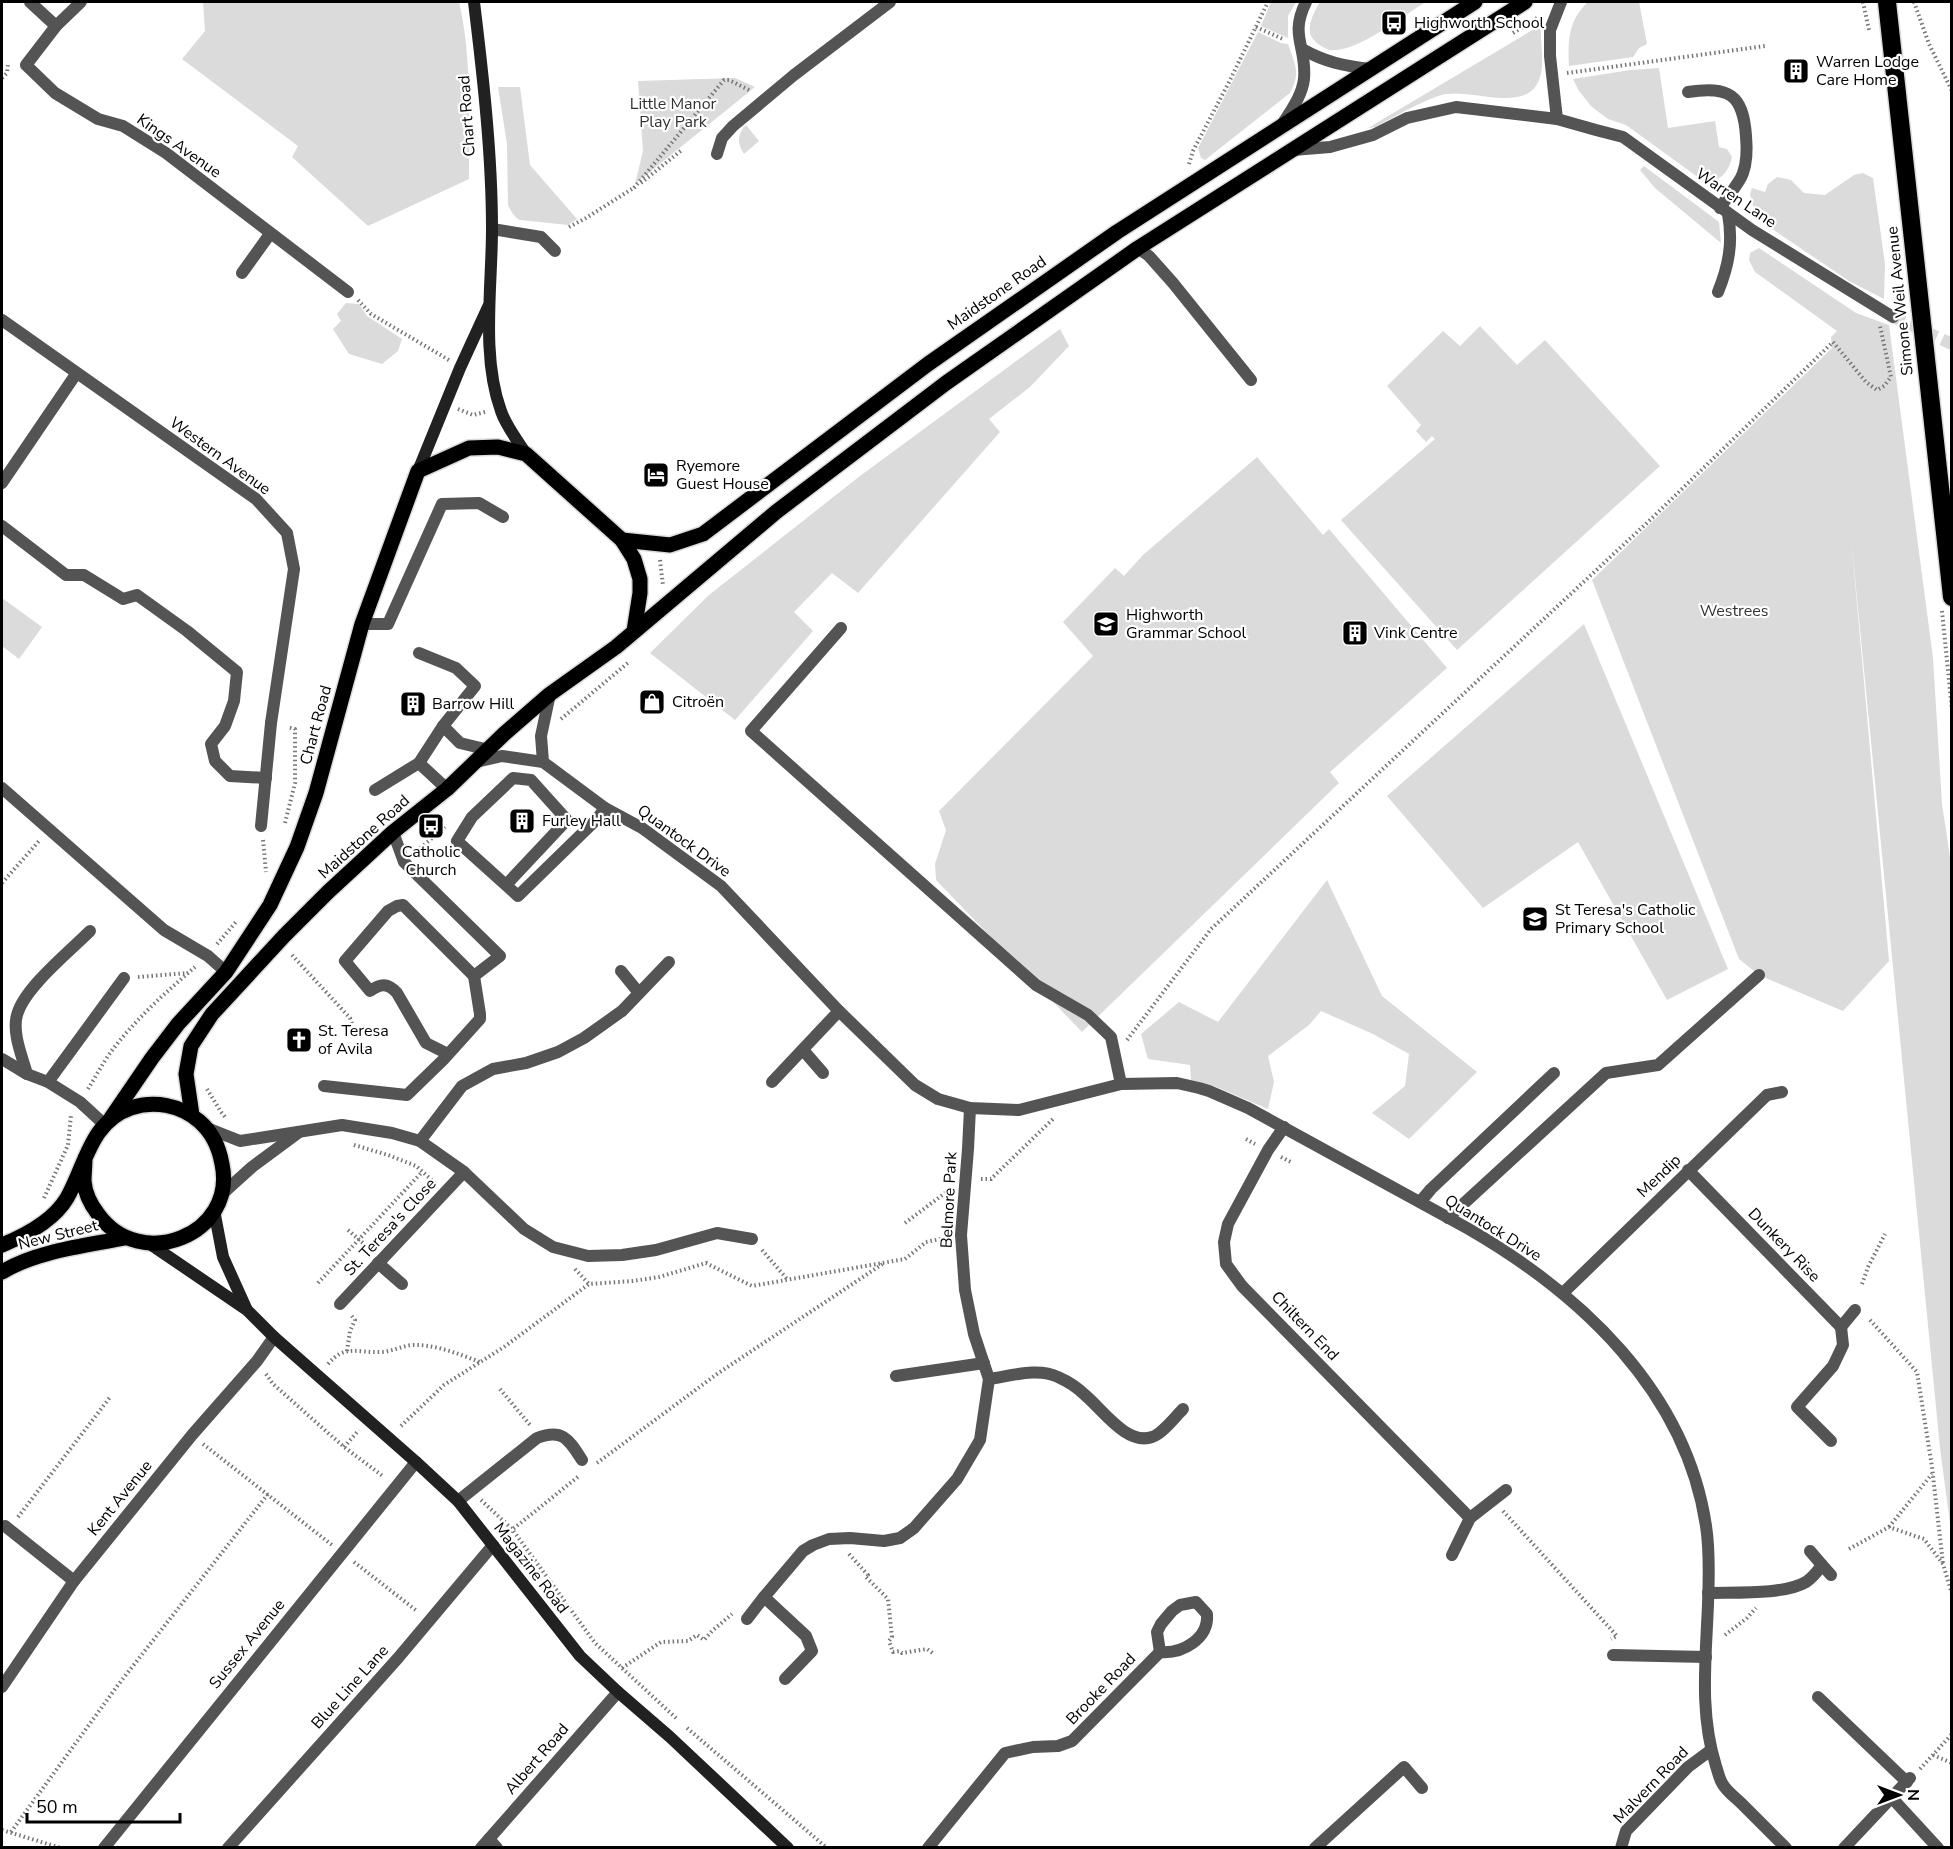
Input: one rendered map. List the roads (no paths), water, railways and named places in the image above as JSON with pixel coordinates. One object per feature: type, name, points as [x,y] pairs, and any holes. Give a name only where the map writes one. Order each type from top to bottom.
[{"type":"highway","name":"Simone Weil Avenue","points":[[1887,2],[1952,597]]},
{"type":"main road","name":"Maidstone Road","points":[[621,540],[670,545],[704,534],[927,364],[1117,232],[1475,2]]},
{"type":"main road","name":"Maidstone Road","points":[[192,1114],[186,1074],[189,1055],[191,1046],[212,1014],[284,936],[393,832],[447,789],[550,694],[616,646],[776,513],[946,383],[1138,248],[1525,2]]},
{"type":"main road","points":[[418,471],[469,448],[498,447],[526,454],[621,540],[634,559],[640,579],[634,631]]},
{"type":"main road","name":"Chart Road","points":[[108,1121],[178,1024],[226,972],[270,905],[297,847],[316,793],[362,624],[418,471]]},
{"type":"main road","points":[[151,1104],[172,1106],[192,1114],[207,1128],[219,1148],[224,1172],[221,1195],[214,1210],[202,1225],[187,1236],[169,1243],[150,1244],[125,1238],[105,1224],[91,1205],[84,1182],[85,1158],[96,1134],[108,1121],[130,1108],[151,1104]]},
{"type":"main road","name":"New Street","points":[[2,1245],[52,1215],[67,1199],[85,1158]]},
{"type":"main road","name":"New Street","points":[[2,1272],[16,1263],[125,1238]]},
{"type":"street","points":[[30,2],[56,26]]},
{"type":"street","name":"Kings Avenue","points":[[81,2],[56,26],[26,65],[55,93],[98,119],[123,126],[166,153],[348,292]]},
{"type":"street","name":"Chart Road","points":[[474,2],[492,229],[489,305],[491,365],[494,389],[502,413],[526,454]]},
{"type":"street","points":[[717,154],[722,138],[733,126],[794,75],[890,2]]},
{"type":"street","points":[[1282,126],[1302,91],[1304,78],[1297,31],[1298,21],[1306,2]]},
{"type":"street","points":[[1557,119],[1550,56],[1550,30],[1561,2]]},
{"type":"street","points":[[1300,45],[1313,55],[1344,66],[1370,69]]},
{"type":"street","points":[[1688,92],[1706,89],[1723,91],[1736,99],[1744,116],[1747,147],[1743,173],[1724,211],[1731,234],[1728,263],[1718,292]]},
{"type":"street","name":"Warren Lane","points":[[1293,150],[1330,147],[1373,135],[1407,117],[1455,107],[1513,112],[1557,119],[1623,138],[1752,230],[1893,317]]},
{"type":"street","points":[[492,229],[541,237],[555,251]]},
{"type":"street","points":[[242,273],[270,234]]},
{"type":"street","points":[[1138,248],[1149,256],[1173,283],[1251,380]]},
{"type":"street","name":"Chart Road","points":[[418,471],[473,336],[489,305]]},
{"type":"street","name":"Western Avenue","points":[[2,320],[256,499],[287,533],[294,569],[272,723],[261,826]]},
{"type":"street","points":[[2,483],[76,374]]},
{"type":"street","points":[[362,624],[388,624],[442,504],[479,503],[503,517]]},
{"type":"street","points":[[2,526],[66,574],[84,574],[123,599],[137,595],[187,631],[237,672],[234,701],[225,726],[211,744],[215,761],[230,776],[266,778]]},
{"type":"street","points":[[841,628],[751,731],[1036,985],[1088,1015],[1111,1037],[1121,1084]]},
{"type":"street","points":[[375,790],[419,763],[443,726],[475,686],[456,668],[419,653]]},
{"type":"street","points":[[543,762],[541,736],[550,694]]},
{"type":"street","points":[[443,726],[460,743],[489,750]]},
{"type":"street","name":"Quantock Drive","points":[[476,762],[502,756],[543,762],[605,808],[642,828],[721,886],[839,1011],[915,1085],[938,1099],[970,1108],[1019,1110],[1121,1084],[1177,1083],[1209,1091],[1284,1127],[1490,1241],[1563,1293],[1616,1344],[1648,1382],[1664,1406],[1682,1442],[1707,1528],[1708,1593],[1704,1711],[1711,1750],[1722,1785],[1786,1848]]},
{"type":"street","points":[[419,763],[447,789]]},
{"type":"street","points":[[506,885],[567,820],[531,780],[513,777],[472,817],[457,841],[518,896],[597,819],[605,808]]},
{"type":"street","points":[[2,788],[164,930],[208,956],[226,972]]},
{"type":"street","points":[[393,832],[404,862],[500,956],[474,976]]},
{"type":"street","points":[[324,1086],[407,1095],[448,1053],[480,1019],[474,976],[403,905],[397,906],[388,911],[345,961],[370,991],[384,984],[394,989],[426,1043],[448,1053]]},
{"type":"street","points":[[27,1074],[17,1037],[17,1015],[29,991],[90,931]]},
{"type":"street","points":[[420,1141],[462,1086],[494,1069],[526,1063],[558,1052],[584,1038],[622,1011],[669,962]]},
{"type":"street","points":[[621,971],[639,993]]},
{"type":"street","points":[[1448,1218],[1606,1074],[1658,1065],[1759,975]]},
{"type":"street","points":[[48,1082],[124,978]]},
{"type":"street","points":[[772,1082],[839,1011]]},
{"type":"street","points":[[803,1050],[823,1073]]},
{"type":"street","points":[[2,1059],[27,1074],[48,1082],[108,1121]]},
{"type":"street","points":[[1420,1202],[1554,1073]]},
{"type":"street","name":"Mendip","points":[[1563,1293],[1767,1095],[1782,1092]]},
{"type":"street","name":"Belmore Park","points":[[747,1619],[803,1551],[830,1539],[884,1541],[900,1538],[914,1528],[957,1479],[980,1440],[989,1379],[974,1334],[965,1290],[961,1235],[969,1149],[970,1108]]},
{"type":"street","name":"St. Teresa's Close","points":[[207,1128],[240,1141],[342,1125],[392,1132],[420,1141],[464,1172],[524,1229],[553,1247],[588,1256],[621,1255],[656,1250],[717,1233],[752,1239]]},
{"type":"street","name":"Chiltern End","points":[[1284,1127],[1268,1150],[1228,1224],[1224,1242],[1226,1264],[1242,1286],[1470,1518]]},
{"type":"street","name":"St. Teresa's Close","points":[[221,1195],[252,1167],[299,1132]]},
{"type":"street","name":"Dunkery Rise","points":[[1688,1170],[1841,1327]]},
{"type":"street","name":"St. Teresa's Close","points":[[340,1304],[464,1172]]},
{"type":"street","name":"Magazine Road","points":[[214,1210],[223,1257],[247,1310]]},
{"type":"street","name":"Magazine Road","points":[[150,1244],[247,1310],[274,1337],[458,1501],[572,1647],[788,1848]]},
{"type":"street","points":[[380,1261],[402,1284]]},
{"type":"street","points":[[1831,1441],[1797,1407],[1833,1366],[1843,1345],[1841,1327],[1856,1310]]},
{"type":"street","name":"Kent Avenue","points":[[2,1687],[74,1581],[192,1435],[257,1361],[274,1337]]},
{"type":"street","points":[[896,1376],[984,1363]]},
{"type":"street","points":[[989,1379],[1028,1373],[1044,1373],[1058,1377],[1085,1394],[1108,1418],[1131,1436],[1142,1439],[1154,1437],[1183,1409]]},
{"type":"street","points":[[458,1501],[540,1437],[553,1435],[567,1438],[585,1464]]},
{"type":"street","name":"Sussex Avenue","points":[[104,1848],[416,1462]]},
{"type":"street","points":[[1452,1555],[1470,1518],[1506,1490]]},
{"type":"street","points":[[7,1527],[74,1581]]},
{"type":"street","name":"Blue Line Lane","points":[[228,1848],[430,1621],[494,1545]]},
{"type":"street","points":[[1810,1551],[1831,1575]]},
{"type":"street","points":[[1708,1593],[1784,1589],[1804,1583],[1814,1576],[1822,1565]]},
{"type":"street","points":[[764,1597],[806,1636],[812,1652],[785,1679]]},
{"type":"street","name":"Brooke Road","points":[[1196,1602],[1207,1614],[1206,1628],[1202,1634],[1186,1648],[1172,1653],[1160,1652],[1157,1632],[1172,1611],[1180,1605],[1196,1602]]},
{"type":"street","name":"Brooke Road","points":[[928,1848],[1005,1753],[1072,1742],[1160,1652]]},
{"type":"street","points":[[1613,1655],[1706,1657]]},
{"type":"street","name":"Albert Road","points":[[489,1845],[618,1692]]},
{"type":"street","points":[[1818,1696],[1912,1776],[1844,1848]]},
{"type":"street","name":"Malvern Road","points":[[1621,1848],[1626,1831],[1688,1767],[1711,1750]]},
{"type":"street","points":[[1315,1848],[1404,1767],[1422,1788]]},
{"type":"street","points":[[1892,1797],[1938,1848]]},
{"type":"tunnel","points":[[1893,317],[1952,344]]},
{"type":"place","name":"Highworth School","points":[[1394,23]]},
{"type":"place","name":"Warren Lodge Care Home","points":[[1796,71]]},
{"type":"place","name":"Ryemore Guest House","points":[[656,475]]},
{"type":"place","name":"Highworth Grammar School","points":[[1106,624]]},
{"type":"place","name":"Vink Centre","points":[[1355,633]]},
{"type":"place","name":"Citroën","points":[[652,702]]},
{"type":"place","name":"Barrow Hill","points":[[413,704]]},
{"type":"place","name":"Furley Hall","points":[[522,821]]},
{"type":"place","name":"Catholic Church","points":[[431,826]]},
{"type":"place","name":"St Teresa's Catholic Primary School","points":[[1535,919]]},
{"type":"place","name":"St. Teresa of Avila","points":[[299,1040]]},
{"type":"park label","name":"Little Manor Play Park","points":[[673,113]]},
{"type":"park label","name":"Westrees","points":[[1734,611]]}]
